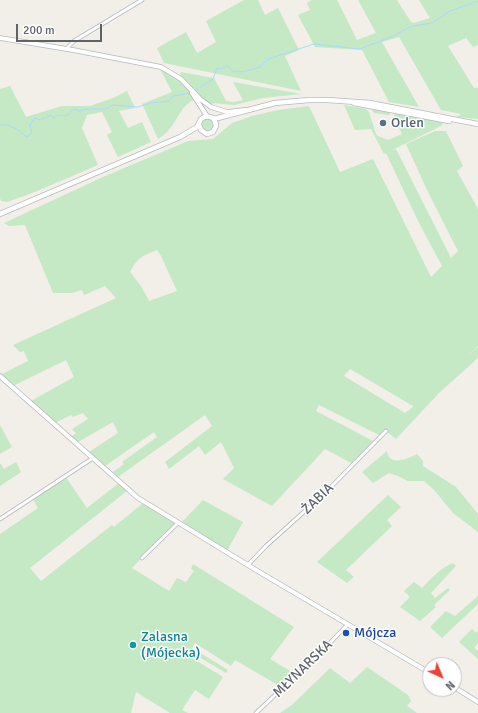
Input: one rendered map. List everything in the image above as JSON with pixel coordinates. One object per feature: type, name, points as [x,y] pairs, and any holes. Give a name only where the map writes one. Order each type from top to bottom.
[{"type":"main road","points":[[180,137],[199,125],[200,121],[205,117],[215,121],[249,110],[297,101],[328,100],[370,103],[445,117],[456,121],[478,124]]},
{"type":"main road","points":[[199,125],[201,130],[205,133],[211,133],[215,129],[215,121]]},
{"type":"main road","points":[[0,215],[180,137],[201,130]]},
{"type":"street","points":[[66,49],[74,41],[142,0]]},
{"type":"street","points":[[0,38],[161,67],[179,77],[206,104],[227,112],[249,110]]},
{"type":"street","points":[[193,92],[205,117]]},
{"type":"street","points":[[0,376],[138,498],[422,668]]},
{"type":"street","name":"ŻABIA","points":[[248,565],[266,546],[326,492],[386,431]]},
{"type":"street","points":[[0,519],[93,458]]},
{"type":"street","points":[[142,558],[178,523]]},
{"type":"street","name":"MŁYNARSKA","points":[[256,713],[348,624]]},
{"type":"street","points":[[462,692],[478,702]]},
{"type":"green space","points":[[244,0],[258,0],[265,15],[278,8],[299,50],[285,56],[301,91],[164,63],[157,48],[186,32],[197,53],[216,42],[206,21]]},
{"type":"green space","points":[[312,0],[337,0],[357,40],[376,33],[358,0],[397,0],[411,22],[414,23],[430,18],[419,0],[478,0],[478,45],[473,47],[466,38],[448,46],[474,88],[478,88],[478,119],[457,117],[461,114],[441,110],[399,37],[382,42],[419,107],[389,102],[362,50],[315,47],[298,15],[310,10],[307,3]]},
{"type":"green space","points":[[160,69],[180,81],[187,88],[194,99],[188,103],[169,130],[158,139],[142,104],[172,92]]},
{"type":"green space","points":[[181,72],[214,78],[226,101],[234,102],[243,100],[233,82],[302,94],[263,98],[234,105],[214,103],[210,106],[180,75]]},
{"type":"green space","points":[[10,86],[26,117],[62,106],[90,106],[113,98],[127,91],[135,108],[119,111],[128,128],[142,122],[151,142],[118,157],[107,135],[112,132],[102,112],[87,115],[82,128],[98,165],[35,192],[7,202],[1,201],[0,89]]},
{"type":"green space","points":[[344,105],[366,109],[369,112],[376,134],[388,140],[402,134],[394,117],[395,113],[443,122],[442,125],[435,129],[390,151],[396,149],[451,258],[458,251],[406,144],[435,131],[446,131],[463,166],[457,171],[478,209],[478,346],[467,356],[478,347],[478,358],[439,393],[396,439],[386,431],[381,436],[319,405],[316,411],[375,442],[353,464],[325,449],[272,506],[223,479],[234,468],[221,442],[205,455],[199,446],[169,469],[165,462],[212,426],[205,415],[118,477],[113,472],[124,464],[122,462],[157,437],[154,432],[105,466],[89,452],[118,433],[113,422],[78,442],[71,437],[76,433],[72,429],[88,419],[83,413],[73,417],[71,415],[55,423],[29,402],[74,377],[66,360],[13,386],[0,375],[28,361],[24,351],[20,352],[13,345],[116,298],[105,286],[84,295],[82,290],[72,293],[53,293],[25,225],[9,226],[4,223],[103,177],[188,141],[213,139],[232,123],[252,116],[278,110],[309,106],[340,172],[373,159],[431,277],[442,266],[419,223],[386,153],[384,154],[371,129],[355,130]],"holes":[[[157,250],[177,291],[149,301],[141,286],[130,272],[141,258]],[[350,369],[413,406],[413,407],[405,413],[344,376]]]},
{"type":"green space","points":[[373,109],[389,112],[390,114],[374,113],[372,111]]},
{"type":"green space","points":[[207,118],[212,120],[214,125],[212,130],[207,132],[202,130],[200,125],[202,120]]},
{"type":"green space","points":[[0,425],[12,447],[0,454]]},
{"type":"green space","points":[[387,451],[388,456],[395,460],[408,458],[417,454],[423,461],[423,466],[456,487],[478,514],[478,532],[453,513],[435,491],[424,481],[408,481],[389,473],[373,483],[362,472]]},
{"type":"green space","points":[[16,462],[21,472],[0,486],[0,463],[4,469]]},
{"type":"green space","points":[[65,476],[87,508],[119,483],[127,491],[30,568],[41,581],[112,525],[114,527],[143,503],[175,523],[132,568],[169,591],[177,578],[186,582],[194,571],[191,569],[193,564],[294,627],[270,659],[297,675],[283,688],[235,660],[231,666],[195,643],[192,648],[228,670],[226,673],[189,651],[187,655],[223,677],[209,699],[195,690],[182,710],[188,713],[170,713],[136,692],[131,713],[0,713],[0,534],[38,508],[32,498]]},
{"type":"green space","points":[[388,495],[401,507],[387,520],[392,526],[346,570],[354,577],[347,583],[317,562]]},
{"type":"green space","points":[[203,500],[243,522],[227,551],[182,522]]},
{"type":"green space","points":[[453,563],[456,566],[431,593],[435,598],[448,588],[450,590],[434,605],[436,607],[420,621],[400,607],[410,597],[404,591],[414,582],[422,588],[432,577]]},
{"type":"green space","points":[[478,596],[478,604],[442,638],[430,627],[446,611],[455,616]]},
{"type":"green space","points":[[472,629],[476,633],[478,631],[478,643],[474,648],[478,651],[478,659],[459,642]]},
{"type":"green space","points":[[367,667],[408,695],[411,701],[407,706],[417,713],[280,713],[293,704],[330,668],[350,683]]},
{"type":"waterway","points":[[194,91],[213,79],[217,68],[221,69],[227,66],[234,72],[243,72],[260,67],[268,59],[314,44],[360,49],[393,36],[412,26],[432,23],[450,11],[478,1]]},
{"type":"waterway","points":[[0,125],[18,130],[27,137],[32,133],[30,125],[35,118],[40,120],[51,115],[53,118],[58,115],[66,116],[74,109],[79,111],[87,109],[106,109],[113,105],[138,107],[150,103],[169,101],[173,96],[191,93]]},
{"type":"place","name":"Orlen","points":[[383,123]]},
{"type":"place","name":"Mójcza","points":[[346,633]]},
{"type":"place","name":"Zalasna (Mójecka)","points":[[133,645]]}]
